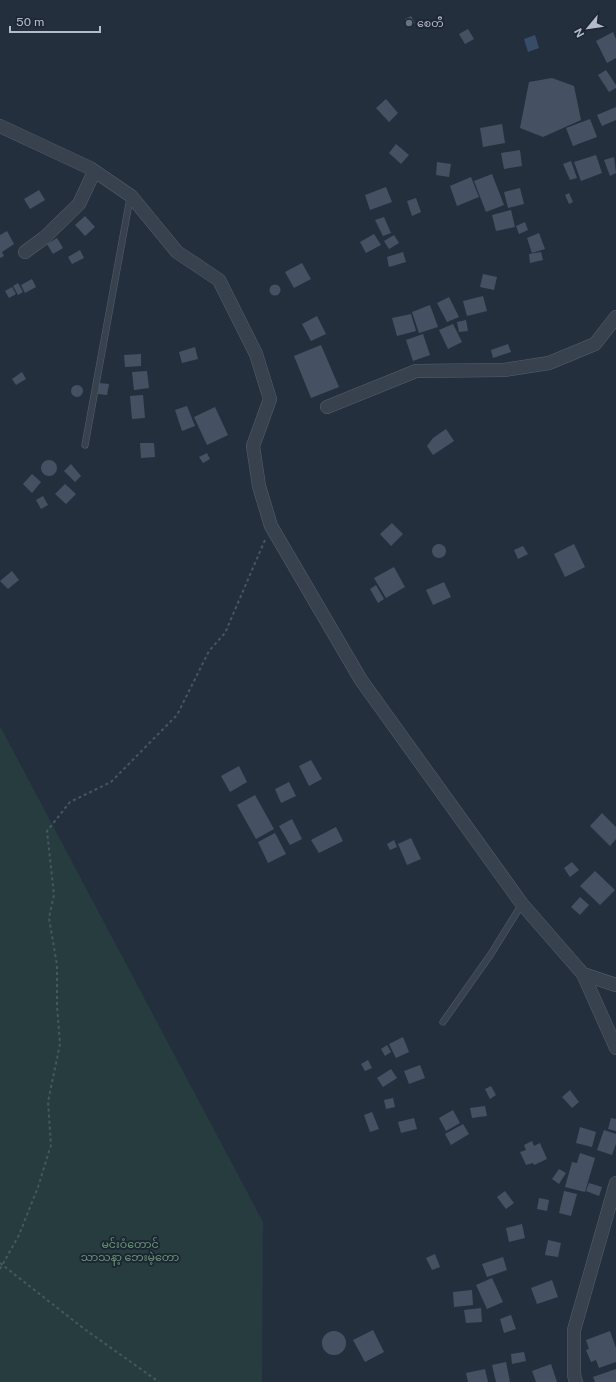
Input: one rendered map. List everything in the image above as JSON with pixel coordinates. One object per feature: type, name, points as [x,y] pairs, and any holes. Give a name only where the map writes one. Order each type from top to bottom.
[{"type":"street","points":[[0,126],[94,172],[131,196],[177,252],[219,280],[256,354],[270,399],[253,446],[259,486],[271,526],[362,680],[522,904],[583,974],[616,1048]]},
{"type":"street","points":[[25,252],[44,238],[79,204],[94,172]]},
{"type":"street","points":[[328,407],[416,371],[504,370],[549,363],[595,344],[616,317]]},
{"type":"street","points":[[583,974],[616,985]]},
{"type":"street","points":[[576,1382],[574,1375],[574,1330],[616,1183]]},
{"type":"lane","points":[[84,445],[131,196]]},
{"type":"lane","points":[[443,1022],[491,954],[522,904]]},
{"type":"path","points":[[0,1269],[19,1235],[38,1187],[51,1144],[48,1102],[60,1044],[57,1006],[57,965],[49,918],[54,894],[47,831],[70,802],[111,782],[177,715],[209,651],[225,633],[271,526]]},
{"type":"path","points":[[0,1263],[84,1328],[159,1382]]},
{"type":"green space","name":"မင်းဝံတောင် သာသနာ့ ‌ဘေးမဲ့တော","points":[[0,726],[263,1222],[262,1382],[0,1382]]},
{"type":"water","points":[[535,35],[539,48],[528,52],[524,39]]},
{"type":"building","points":[[411,16],[415,23],[409,26],[405,19]]},
{"type":"building","points":[[468,29],[474,39],[465,44],[459,34]]},
{"type":"building","points":[[613,32],[616,39],[616,58],[607,63],[596,41]]},
{"type":"building","points":[[606,70],[616,85],[616,88],[609,92],[598,75]]},
{"type":"building","points":[[552,78],[574,86],[581,120],[543,137],[520,128],[529,82]]},
{"type":"building","points":[[386,99],[398,113],[389,122],[376,108]]},
{"type":"building","points":[[616,107],[616,120],[602,126],[597,115]]},
{"type":"building","points":[[590,119],[597,137],[573,146],[566,128]]},
{"type":"building","points":[[502,124],[505,143],[483,147],[480,128]]},
{"type":"building","points":[[396,144],[409,155],[401,164],[389,153]]},
{"type":"building","points":[[520,150],[522,166],[504,169],[501,153]]},
{"type":"building","points":[[596,155],[602,173],[581,181],[574,162]]},
{"type":"building","points":[[614,157],[616,173],[610,176],[604,160]]},
{"type":"building","points":[[571,161],[577,178],[570,180],[563,164]]},
{"type":"building","points":[[437,162],[451,164],[449,177],[436,175]]},
{"type":"building","points":[[492,174],[504,205],[486,212],[474,181]]},
{"type":"building","points":[[471,177],[479,197],[457,206],[450,186]]},
{"type":"building","points":[[386,187],[392,202],[370,210],[365,195]]},
{"type":"building","points":[[520,188],[524,204],[508,208],[504,192]]},
{"type":"building","points":[[39,190],[45,200],[30,209],[24,199]]},
{"type":"building","points":[[569,193],[573,202],[569,204],[565,195]]},
{"type":"building","points":[[416,198],[421,212],[412,216],[407,201]]},
{"type":"building","points":[[511,210],[515,227],[496,231],[492,215]]},
{"type":"building","points":[[85,216],[95,227],[85,236],[75,225]]},
{"type":"building","points":[[384,217],[391,233],[383,236],[375,220]]},
{"type":"building","points":[[525,222],[528,230],[519,234],[516,226]]},
{"type":"building","points":[[7,231],[14,244],[2,252],[4,256],[0,258],[0,235]]},
{"type":"building","points":[[539,233],[545,249],[532,253],[527,238]]},
{"type":"building","points":[[374,234],[381,245],[366,253],[360,242]]},
{"type":"building","points":[[394,235],[399,243],[389,249],[384,241]]},
{"type":"building","points":[[57,238],[63,248],[53,254],[47,244]]},
{"type":"building","points":[[80,250],[84,258],[72,264],[68,257]]},
{"type":"building","points":[[403,252],[406,262],[389,267],[387,257]]},
{"type":"building","points":[[541,252],[543,260],[530,263],[529,254]]},
{"type":"building","points":[[302,263],[311,279],[294,288],[285,272]]},
{"type":"building","points":[[483,274],[497,277],[494,290],[480,287]]},
{"type":"building","points":[[32,279],[36,287],[25,293],[21,285]]},
{"type":"building","points":[[18,283],[23,292],[18,295],[13,286]]},
{"type":"building","points":[[275,284],[279,286],[281,290],[279,294],[275,296],[271,294],[269,290],[271,286]]},
{"type":"building","points":[[12,287],[16,294],[9,298],[5,291]]},
{"type":"building","points":[[483,296],[487,311],[467,316],[463,301]]},
{"type":"building","points":[[449,297],[459,317],[447,322],[437,303]]},
{"type":"building","points":[[430,305],[438,327],[419,333],[412,312]]},
{"type":"building","points":[[411,314],[416,331],[397,336],[392,318]]},
{"type":"building","points":[[317,316],[326,334],[311,341],[302,324]]},
{"type":"building","points":[[466,320],[468,331],[459,332],[457,322]]},
{"type":"building","points":[[453,324],[462,342],[448,349],[439,330]]},
{"type":"building","points":[[423,334],[430,355],[413,361],[406,340]]},
{"type":"building","points":[[508,344],[511,352],[493,358],[491,350]]},
{"type":"building","points":[[321,345],[339,387],[311,398],[294,356]]},
{"type":"building","points":[[195,347],[198,359],[182,363],[179,352]]},
{"type":"building","points":[[141,354],[141,366],[125,367],[124,355]]},
{"type":"building","points":[[147,371],[149,388],[134,390],[132,372]]},
{"type":"building","points":[[22,372],[26,379],[16,385],[12,379]]},
{"type":"building","points":[[99,383],[109,384],[107,395],[98,394]]},
{"type":"building","points":[[75,385],[79,385],[83,391],[79,397],[75,397],[71,393],[71,389]]},
{"type":"building","points":[[143,395],[145,418],[132,419],[130,396]]},
{"type":"building","points":[[187,406],[195,426],[182,431],[175,410]]},
{"type":"building","points":[[215,407],[228,435],[207,445],[194,417]]},
{"type":"building","points":[[446,429],[454,441],[433,455],[427,446],[433,438]]},
{"type":"building","points":[[140,443],[154,443],[155,457],[141,458]]},
{"type":"building","points":[[207,453],[210,459],[203,463],[199,457]]},
{"type":"building","points":[[49,460],[56,465],[57,468],[52,475],[49,476],[42,471],[41,468],[46,461]]},
{"type":"building","points":[[71,464],[81,476],[75,482],[64,471]]},
{"type":"building","points":[[32,474],[41,482],[32,493],[23,484]]},
{"type":"building","points":[[65,484],[76,494],[66,504],[55,494]]},
{"type":"building","points":[[43,496],[48,505],[41,509],[36,500]]},
{"type":"building","points":[[392,523],[403,534],[391,546],[380,534]]},
{"type":"building","points":[[436,544],[442,544],[446,548],[446,554],[442,558],[436,558],[432,554],[432,548]]},
{"type":"building","points":[[574,544],[585,567],[565,577],[554,554]]},
{"type":"building","points":[[523,546],[528,554],[518,559],[514,550]]},
{"type":"building","points":[[394,567],[405,587],[386,598],[374,578]]},
{"type":"building","points":[[12,571],[19,580],[8,589],[0,581]]},
{"type":"building","points":[[444,582],[451,597],[433,605],[426,590]]},
{"type":"building","points":[[376,585],[384,599],[378,603],[370,589]]},
{"type":"building","points":[[311,760],[322,779],[309,786],[299,766]]},
{"type":"building","points":[[239,766],[247,782],[230,792],[221,776]]},
{"type":"building","points":[[289,782],[296,796],[281,803],[275,789]]},
{"type":"building","points":[[255,795],[274,829],[256,839],[237,805]]},
{"type":"building","points":[[602,813],[616,827],[616,839],[610,846],[590,826]]},
{"type":"building","points":[[292,819],[302,839],[290,845],[279,826]]},
{"type":"building","points":[[336,827],[343,841],[319,853],[311,840]]},
{"type":"building","points":[[275,833],[286,854],[268,863],[258,842]]},
{"type":"building","points":[[411,838],[421,859],[407,865],[398,844]]},
{"type":"building","points":[[394,840],[397,847],[390,850],[387,844]]},
{"type":"building","points":[[572,862],[579,870],[570,877],[564,868]]},
{"type":"building","points":[[595,871],[615,890],[600,905],[580,886]]},
{"type":"building","points":[[580,897],[589,905],[580,915],[571,907]]},
{"type":"building","points":[[403,1037],[409,1052],[396,1058],[389,1044]]},
{"type":"building","points":[[387,1045],[391,1052],[385,1056],[381,1049]]},
{"type":"building","points":[[368,1060],[372,1068],[365,1071],[361,1064]]},
{"type":"building","points":[[420,1065],[425,1078],[409,1084],[404,1071]]},
{"type":"building","points":[[391,1069],[397,1078],[383,1087],[377,1078]]},
{"type":"building","points":[[491,1086],[496,1095],[490,1099],[485,1089]]},
{"type":"building","points":[[570,1090],[579,1102],[572,1108],[562,1097]]},
{"type":"building","points":[[393,1098],[395,1107],[386,1109],[384,1100]]},
{"type":"building","points":[[485,1106],[487,1116],[472,1118],[470,1108]]},
{"type":"building","points":[[453,1110],[460,1123],[446,1131],[439,1118]]},
{"type":"building","points":[[372,1112],[379,1129],[370,1132],[364,1115]]},
{"type":"building","points":[[414,1118],[417,1129],[401,1133],[398,1122]]},
{"type":"building","points":[[611,1118],[616,1119],[616,1131],[608,1129]]},
{"type":"building","points":[[463,1124],[469,1134],[451,1145],[445,1134]]},
{"type":"building","points":[[580,1127],[596,1132],[592,1147],[576,1143]]},
{"type":"building","points":[[604,1130],[616,1134],[616,1144],[612,1155],[597,1150]]},
{"type":"building","points":[[532,1141],[534,1146],[540,1143],[547,1159],[534,1165],[533,1163],[526,1165],[520,1152],[526,1150],[524,1145]]},
{"type":"building","points":[[580,1153],[595,1158],[585,1192],[565,1187],[572,1162],[577,1163]]},
{"type":"building","points":[[559,1169],[566,1173],[559,1184],[552,1179]]},
{"type":"building","points":[[589,1183],[602,1187],[599,1196],[586,1191]]},
{"type":"building","points":[[505,1191],[514,1203],[506,1209],[497,1197]]},
{"type":"building","points":[[564,1191],[577,1194],[571,1216],[559,1213]]},
{"type":"building","points":[[539,1198],[549,1200],[547,1211],[537,1209]]},
{"type":"building","points":[[522,1224],[525,1238],[509,1242],[506,1228]]},
{"type":"building","points":[[548,1240],[561,1243],[558,1257],[545,1255]]},
{"type":"building","points":[[435,1254],[440,1267],[432,1270],[426,1258]]},
{"type":"building","points":[[503,1257],[507,1270],[487,1277],[482,1264]]},
{"type":"building","points":[[492,1278],[503,1302],[487,1309],[476,1285]]},
{"type":"building","points":[[552,1280],[558,1297],[537,1304],[531,1288]]},
{"type":"building","points":[[472,1290],[473,1305],[454,1307],[453,1292]]},
{"type":"building","points":[[481,1308],[482,1322],[466,1323],[464,1310]]},
{"type":"building","points":[[511,1315],[516,1329],[504,1333],[500,1319]]},
{"type":"building","points":[[373,1330],[384,1352],[365,1362],[353,1340]]},
{"type":"building","points":[[334,1331],[339,1332],[345,1338],[345,1348],[339,1354],[334,1355],[329,1354],[323,1348],[322,1343],[323,1338],[329,1332]]},
{"type":"building","points":[[610,1331],[616,1348],[616,1362],[599,1368],[596,1360],[591,1362],[586,1350],[589,1349],[586,1340]]},
{"type":"building","points":[[524,1352],[526,1361],[512,1364],[511,1354]]},
{"type":"building","points":[[506,1362],[510,1382],[496,1382],[492,1365]]},
{"type":"building","points":[[551,1364],[557,1382],[536,1382],[532,1371]]},
{"type":"building","points":[[485,1369],[488,1382],[468,1382],[466,1373]]},
{"type":"building","points":[[616,1369],[616,1382],[595,1382],[593,1377]]},
{"type":"place","name":"စေတီ","points":[[409,23]]}]
